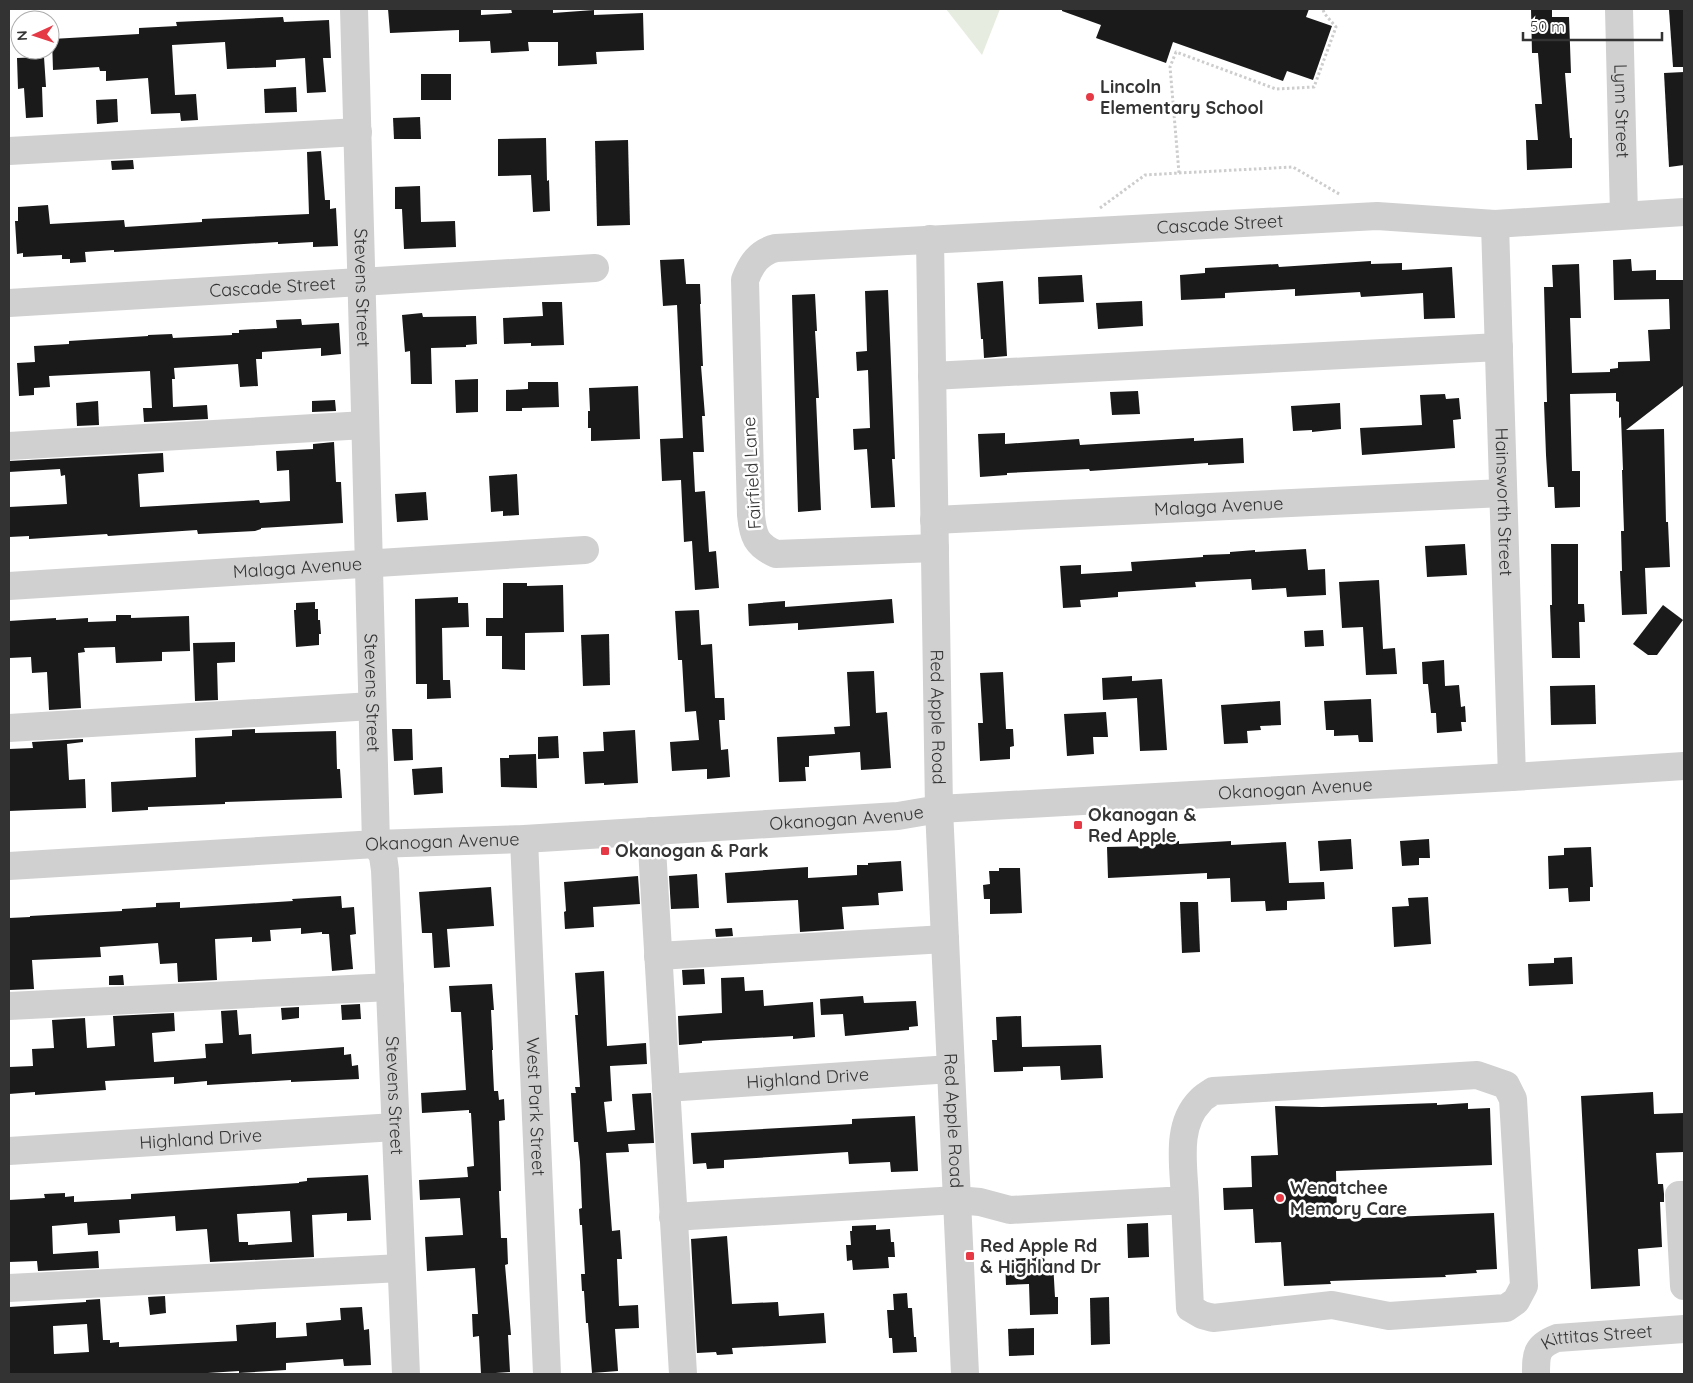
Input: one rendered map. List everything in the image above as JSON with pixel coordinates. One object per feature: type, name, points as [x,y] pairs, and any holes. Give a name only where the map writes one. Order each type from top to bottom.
[{"type":"street","name":"Stevens Street","points":[[354,9],[363,281],[368,565],[376,844],[383,856],[386,870],[406,1374]]},
{"type":"street","name":"Lynn Street","points":[[1619,9],[1624,215]]},
{"type":"street","points":[[9,151],[358,132]]},
{"type":"street","name":"Cascade Street","points":[[759,257],[766,250],[776,248],[1377,216],[1496,224],[1684,212]]},
{"type":"street","name":"Hainsworth Street","points":[[1496,224],[1512,778]]},
{"type":"street","name":"Red Apple Road","points":[[930,239],[939,809],[965,1374]]},
{"type":"street","name":"Fairfield Lane","points":[[759,257],[751,266],[746,280],[752,533],[763,548],[776,554],[935,548]]},
{"type":"street","name":"Cascade Street","points":[[9,303],[595,268]]},
{"type":"street","points":[[932,376],[1499,347]]},
{"type":"street","points":[[9,446],[365,425]]},
{"type":"street","name":"Malaga Avenue","points":[[934,520],[1503,493]]},
{"type":"street","name":"Malaga Avenue","points":[[9,586],[585,550]]},
{"type":"street","points":[[9,728],[372,706]]},
{"type":"street","name":"Okanogan Avenue","points":[[9,866],[376,844],[524,839],[898,816],[939,809],[1512,778],[1684,766]]},
{"type":"street","points":[[651,831],[683,1374]]},
{"type":"street","name":"West Park Street","points":[[524,839],[547,1374]]},
{"type":"street","points":[[658,956],[945,939]]},
{"type":"street","points":[[9,1006],[390,986]]},
{"type":"street","name":"Highland Drive","points":[[666,1088],[951,1070]]},
{"type":"street","points":[[1477,1075],[1506,1085],[1513,1099],[1524,1286],[1516,1301],[1506,1308],[1389,1316],[1332,1305],[1213,1318],[1202,1315],[1190,1308],[1185,1200],[1182,1138],[1188,1118],[1200,1101],[1213,1091],[1477,1075]]},
{"type":"street","name":"Highland Drive","points":[[9,1151],[395,1127]]},
{"type":"street","points":[[1684,1194],[1679,1195],[1684,1286]]},
{"type":"street","points":[[673,1217],[957,1200],[980,1202],[1010,1210],[1185,1200]]},
{"type":"street","points":[[9,1288],[401,1268]]},
{"type":"street","name":"Kittitas Street","points":[[1536,1374],[1536,1355],[1541,1347],[1557,1338],[1684,1329]]},
{"type":"path","points":[[1179,173],[1170,67],[1176,52],[1276,89],[1314,87],[1336,27],[1324,13],[1323,9]]},
{"type":"path","points":[[1098,209],[1145,175],[1179,173],[1293,167],[1343,196]]},
{"type":"shaded area","points":[[946,9],[1000,9],[982,55]]},
{"type":"building","points":[[388,9],[481,9],[481,15],[512,13],[511,9],[553,9],[553,13],[594,10],[594,15],[643,13],[644,50],[596,52],[597,64],[558,66],[558,42],[528,42],[529,51],[491,53],[490,41],[459,42],[459,30],[390,33]]},
{"type":"building","points":[[1062,9],[1309,9],[1306,17],[1332,26],[1313,80],[1287,71],[1283,81],[1173,42],[1166,63],[1096,38],[1101,25],[1062,11]]},
{"type":"building","points":[[1531,9],[1552,9],[1552,17],[1569,17],[1571,73],[1565,73],[1570,138],[1572,138],[1572,168],[1527,170],[1526,140],[1538,140],[1535,104],[1542,104],[1538,53],[1532,53]]},
{"type":"building","points":[[1684,9],[1684,67],[1673,67],[1669,10]]},
{"type":"building","points":[[283,17],[284,22],[329,20],[331,58],[323,58],[326,92],[307,93],[305,58],[276,60],[276,67],[227,69],[225,42],[172,45],[175,95],[196,94],[198,120],[181,121],[180,113],[151,114],[148,78],[106,81],[106,71],[100,71],[99,67],[53,70],[53,60],[60,60],[60,39],[139,34],[139,28],[177,26],[176,22]]},
{"type":"building","points":[[17,60],[44,60],[46,87],[42,87],[43,117],[26,118],[24,88],[18,89]]},
{"type":"building","points":[[1684,72],[1684,165],[1669,167],[1664,73]]},
{"type":"building","points":[[421,74],[451,74],[451,100],[421,100]]},
{"type":"building","points":[[296,87],[297,112],[265,113],[264,89]]},
{"type":"building","points":[[117,99],[118,122],[97,124],[96,100]]},
{"type":"building","points":[[420,117],[421,139],[394,139],[393,118]]},
{"type":"building","points":[[546,138],[550,211],[533,212],[531,175],[498,176],[498,139]]},
{"type":"building","points":[[628,140],[630,225],[597,226],[595,141]]},
{"type":"building","points":[[321,151],[325,200],[330,200],[330,209],[336,208],[338,246],[313,247],[313,242],[278,244],[278,242],[114,252],[114,250],[85,252],[86,262],[70,263],[70,259],[62,259],[62,255],[23,257],[23,253],[17,254],[15,221],[18,221],[18,207],[48,205],[50,224],[124,220],[125,227],[202,222],[202,219],[309,214],[307,152]]},
{"type":"building","points":[[133,160],[134,169],[112,170],[111,161]]},
{"type":"building","points":[[420,186],[421,222],[455,221],[456,247],[404,249],[402,209],[395,209],[395,187]]},
{"type":"building","points":[[684,259],[686,284],[700,284],[701,304],[703,366],[701,366],[705,416],[702,416],[704,452],[693,452],[695,492],[705,491],[709,552],[716,551],[719,588],[695,590],[692,541],[684,542],[681,480],[662,481],[660,439],[683,438],[677,305],[663,306],[660,260]]},
{"type":"building","points":[[1631,259],[1632,271],[1656,270],[1656,280],[1684,280],[1684,385],[1626,430],[1664,429],[1666,522],[1668,522],[1670,567],[1645,568],[1647,614],[1622,615],[1620,571],[1622,571],[1621,531],[1624,531],[1619,402],[1616,401],[1616,393],[1570,394],[1572,471],[1580,471],[1580,507],[1555,508],[1554,487],[1548,487],[1546,455],[1544,402],[1547,402],[1544,287],[1553,287],[1552,265],[1579,264],[1581,318],[1570,318],[1572,373],[1610,372],[1610,369],[1618,368],[1618,362],[1650,361],[1648,330],[1670,329],[1669,299],[1614,300],[1613,260]]},
{"type":"building","points":[[1371,261],[1371,264],[1402,263],[1402,270],[1452,267],[1455,318],[1424,319],[1423,293],[1361,297],[1360,292],[1295,296],[1295,289],[1225,293],[1225,298],[1181,300],[1180,275],[1205,273],[1205,268],[1278,264],[1279,267]]},
{"type":"building","points":[[1082,275],[1084,302],[1039,304],[1038,277]]},
{"type":"building","points":[[1003,281],[1007,356],[984,358],[977,283]]},
{"type":"building","points":[[888,290],[895,459],[892,459],[895,507],[871,508],[867,449],[854,450],[853,429],[870,428],[868,370],[857,371],[856,352],[867,351],[865,291]]},
{"type":"building","points":[[815,294],[819,398],[816,398],[821,510],[798,512],[792,295]]},
{"type":"building","points":[[1142,301],[1143,326],[1098,329],[1096,303]]},
{"type":"building","points":[[542,302],[562,302],[564,345],[531,346],[531,343],[504,344],[503,318],[543,316]]},
{"type":"building","points":[[422,313],[423,317],[476,316],[477,344],[466,345],[466,347],[431,348],[432,384],[411,384],[410,351],[405,352],[402,315]]},
{"type":"building","points":[[301,319],[302,325],[339,323],[341,354],[321,356],[321,348],[262,352],[262,359],[256,359],[258,386],[240,387],[238,364],[174,368],[175,379],[172,379],[173,407],[207,405],[208,419],[144,422],[143,408],[152,408],[150,371],[49,376],[50,387],[34,388],[34,395],[19,396],[17,363],[35,362],[34,346],[69,344],[69,341],[148,335],[172,334],[173,338],[232,335],[232,333],[239,333],[239,330],[277,328],[276,320]]},
{"type":"building","points":[[478,379],[478,412],[456,413],[455,380]]},
{"type":"building","points":[[528,382],[558,382],[559,407],[522,408],[522,411],[506,411],[506,390],[528,389]]},
{"type":"building","points":[[638,386],[640,439],[591,441],[591,428],[588,428],[588,411],[590,411],[589,388]]},
{"type":"building","points":[[1138,391],[1140,414],[1112,415],[1110,392]]},
{"type":"building","points":[[1445,394],[1446,399],[1459,398],[1461,419],[1453,420],[1455,448],[1362,455],[1360,428],[1422,425],[1420,395]]},
{"type":"building","points":[[335,400],[336,411],[312,412],[312,401]]},
{"type":"building","points":[[98,401],[99,425],[77,426],[76,403]]},
{"type":"building","points":[[1340,403],[1341,429],[1312,432],[1312,430],[1293,431],[1291,406]]},
{"type":"building","points":[[1005,433],[1005,444],[1079,439],[1080,445],[1194,438],[1194,441],[1243,438],[1244,463],[1208,465],[1208,463],[1090,471],[1089,469],[1007,473],[1007,475],[980,477],[978,434]]},
{"type":"building","points":[[334,442],[336,482],[341,482],[343,523],[198,534],[197,530],[29,539],[29,536],[9,537],[9,507],[67,504],[65,475],[61,476],[60,469],[9,472],[9,461],[163,453],[164,472],[138,474],[140,507],[259,500],[260,503],[290,501],[289,470],[277,471],[276,451],[313,449],[313,444]]},
{"type":"building","points":[[517,474],[519,515],[503,516],[503,511],[491,512],[489,476]]},
{"type":"building","points":[[426,492],[428,520],[397,522],[395,494]]},
{"type":"building","points":[[1465,544],[1467,575],[1427,577],[1425,546]]},
{"type":"building","points":[[1551,544],[1578,544],[1578,604],[1584,604],[1585,622],[1579,622],[1580,658],[1552,658],[1550,605],[1552,605]]},
{"type":"building","points":[[1306,549],[1308,570],[1325,569],[1326,595],[1287,597],[1286,588],[1252,590],[1251,579],[1195,582],[1196,587],[1118,592],[1118,597],[1080,600],[1081,607],[1063,608],[1060,566],[1081,565],[1081,574],[1132,571],[1131,562],[1203,557],[1203,555],[1230,554],[1230,552],[1255,550],[1255,552]]},
{"type":"building","points":[[1379,580],[1383,649],[1395,648],[1397,674],[1366,675],[1363,627],[1342,628],[1339,582]]},
{"type":"building","points":[[503,583],[527,583],[527,586],[563,585],[564,632],[525,633],[525,670],[502,669],[502,636],[486,636],[486,618],[503,618]]},
{"type":"building","points":[[458,597],[458,603],[468,603],[469,627],[442,628],[443,680],[450,680],[451,698],[427,699],[427,684],[416,684],[415,599]]},
{"type":"building","points":[[892,599],[894,623],[798,630],[798,623],[749,626],[748,604],[785,601],[785,607]]},
{"type":"building","points":[[315,602],[315,609],[318,609],[318,620],[320,620],[321,634],[319,634],[319,645],[296,647],[294,610],[296,610],[296,603]]},
{"type":"building","points":[[1663,605],[1683,620],[1657,655],[1648,655],[1633,644]]},
{"type":"building","points":[[699,610],[701,645],[712,644],[715,698],[724,698],[725,720],[719,720],[721,750],[728,749],[730,777],[707,779],[707,769],[672,771],[670,742],[699,740],[696,711],[685,712],[682,660],[678,660],[675,611]]},
{"type":"building","points":[[116,615],[131,615],[131,618],[189,616],[190,651],[162,652],[162,661],[116,663],[115,647],[84,648],[85,652],[78,653],[81,708],[49,710],[47,672],[32,673],[31,657],[9,658],[9,621],[88,618],[88,622],[116,621]]},
{"type":"building","points":[[1323,630],[1324,646],[1305,647],[1304,631]]},
{"type":"building","points":[[609,634],[610,685],[583,686],[581,635]]},
{"type":"building","points":[[235,642],[235,662],[217,663],[218,700],[195,701],[193,643]]},
{"type":"building","points":[[1444,660],[1445,686],[1459,685],[1461,707],[1465,706],[1466,722],[1461,722],[1462,731],[1437,733],[1436,713],[1431,713],[1428,684],[1423,684],[1422,662]]},
{"type":"building","points":[[874,671],[876,713],[887,712],[891,768],[861,770],[860,752],[809,756],[809,767],[805,767],[806,781],[779,782],[777,737],[835,734],[834,727],[850,726],[847,672]]},
{"type":"building","points":[[1003,672],[1006,729],[1013,729],[1014,746],[1010,747],[1010,759],[980,761],[978,723],[983,723],[980,673]]},
{"type":"building","points":[[1132,676],[1132,681],[1162,679],[1167,750],[1140,751],[1137,698],[1103,700],[1102,678]]},
{"type":"building","points":[[1595,685],[1596,724],[1551,725],[1550,686]]},
{"type":"building","points":[[1371,699],[1373,742],[1359,742],[1358,735],[1334,736],[1334,730],[1326,730],[1324,701]]},
{"type":"building","points":[[1280,701],[1281,725],[1260,726],[1261,730],[1247,731],[1248,743],[1224,744],[1221,705]]},
{"type":"building","points":[[1106,712],[1108,737],[1093,737],[1094,754],[1067,756],[1064,714]]},
{"type":"building","points":[[255,729],[255,733],[336,731],[337,769],[340,769],[342,798],[225,802],[225,804],[148,807],[148,810],[112,812],[111,782],[196,777],[195,738],[232,736],[232,730]]},
{"type":"building","points":[[392,729],[412,729],[413,760],[394,761]]},
{"type":"building","points":[[635,730],[638,783],[585,784],[583,752],[604,751],[603,732]]},
{"type":"building","points":[[558,736],[559,758],[538,759],[538,737]]},
{"type":"building","points":[[83,739],[83,742],[67,744],[69,780],[85,779],[86,808],[9,811],[9,749],[33,748],[32,742]]},
{"type":"building","points":[[536,754],[537,788],[501,787],[500,758],[509,758],[509,755]]},
{"type":"building","points":[[442,767],[443,793],[414,795],[412,769]]},
{"type":"building","points":[[1351,839],[1353,869],[1320,871],[1318,841]]},
{"type":"building","points":[[1429,839],[1430,858],[1419,858],[1419,865],[1402,866],[1400,841]]},
{"type":"building","points":[[1179,841],[1179,844],[1231,841],[1231,845],[1286,842],[1289,883],[1324,882],[1325,899],[1287,901],[1287,910],[1266,911],[1265,901],[1231,902],[1230,878],[1207,879],[1207,873],[1108,878],[1107,847],[1154,846],[1153,842]]},
{"type":"building","points":[[1591,847],[1593,887],[1590,887],[1590,901],[1569,902],[1568,888],[1549,889],[1548,856],[1564,855],[1564,848]]},
{"type":"building","points":[[901,861],[903,891],[878,893],[879,905],[842,907],[844,929],[800,932],[798,900],[727,903],[725,873],[808,867],[808,878],[857,875],[857,865]]},
{"type":"building","points":[[999,868],[1020,868],[1022,913],[990,914],[990,899],[984,899],[983,885],[990,884],[989,871],[999,871]]},
{"type":"building","points":[[697,874],[699,908],[671,909],[669,876]]},
{"type":"building","points":[[638,876],[640,904],[593,907],[594,927],[565,929],[564,882]]},
{"type":"building","points":[[491,887],[494,926],[447,929],[450,967],[434,968],[432,933],[422,933],[419,892]]},
{"type":"building","points":[[341,896],[342,908],[354,907],[356,934],[350,935],[353,969],[332,971],[329,934],[322,934],[322,932],[301,934],[301,928],[270,930],[271,941],[252,942],[252,937],[215,939],[217,980],[178,982],[177,963],[160,964],[158,943],[100,947],[101,957],[32,960],[34,989],[9,990],[9,918],[122,911],[122,909],[156,907],[156,903],[180,902],[180,908]]},
{"type":"building","points":[[1428,897],[1431,944],[1394,947],[1392,907],[1409,906],[1408,898]]},
{"type":"building","points":[[1180,902],[1198,902],[1200,952],[1182,953]]},
{"type":"building","points":[[732,928],[733,936],[716,937],[715,929]]},
{"type":"building","points":[[1572,957],[1573,984],[1529,986],[1528,964],[1554,963],[1554,958]]},
{"type":"building","points":[[704,969],[705,984],[683,985],[682,970]]},
{"type":"building","points":[[604,971],[607,1046],[646,1043],[647,1064],[610,1066],[612,1101],[604,1102],[607,1132],[635,1130],[632,1094],[651,1093],[654,1143],[628,1144],[629,1152],[606,1153],[612,1231],[620,1230],[622,1259],[617,1259],[619,1306],[638,1305],[639,1328],[615,1329],[618,1371],[592,1373],[588,1323],[586,1323],[584,1291],[582,1291],[581,1274],[585,1274],[582,1225],[580,1225],[579,1209],[582,1208],[580,1162],[578,1142],[574,1142],[571,1093],[576,1093],[575,1087],[580,1087],[575,1015],[578,1015],[575,973]]},
{"type":"building","points":[[123,975],[124,985],[109,985],[109,976]]},
{"type":"building","points":[[744,977],[745,991],[763,990],[764,1006],[813,1002],[815,1037],[793,1039],[793,1036],[702,1041],[702,1043],[679,1045],[678,1016],[722,1013],[721,978]]},
{"type":"building","points":[[492,984],[494,1010],[491,1010],[494,1091],[498,1091],[499,1100],[504,1099],[505,1120],[499,1121],[501,1191],[499,1191],[501,1238],[507,1238],[508,1264],[505,1265],[511,1335],[508,1335],[510,1372],[481,1374],[479,1336],[473,1337],[472,1314],[478,1314],[475,1268],[427,1271],[425,1237],[463,1235],[460,1198],[420,1200],[419,1180],[468,1177],[467,1167],[474,1166],[471,1113],[469,1113],[469,1110],[422,1113],[421,1093],[466,1090],[461,1012],[451,1012],[449,986]]},
{"type":"building","points":[[863,996],[864,1003],[916,1001],[918,1026],[909,1027],[909,1030],[845,1036],[843,1014],[821,1015],[820,999]]},
{"type":"building","points":[[360,1004],[361,1019],[342,1020],[341,1005]]},
{"type":"building","points":[[299,1007],[299,1018],[282,1020],[281,1008]]},
{"type":"building","points":[[237,1010],[239,1035],[251,1034],[252,1054],[344,1047],[344,1055],[351,1054],[352,1066],[358,1065],[359,1079],[291,1082],[291,1080],[207,1085],[207,1081],[174,1084],[174,1077],[105,1081],[106,1090],[35,1095],[35,1092],[9,1094],[9,1067],[33,1066],[32,1049],[54,1048],[52,1020],[85,1018],[87,1048],[115,1046],[113,1016],[174,1013],[175,1031],[152,1033],[154,1062],[206,1058],[205,1044],[223,1043],[221,1011]]},
{"type":"building","points":[[1021,1016],[1022,1047],[1101,1045],[1103,1078],[1061,1080],[1060,1066],[1023,1067],[1023,1071],[994,1072],[992,1040],[997,1040],[996,1017]]},
{"type":"building","points":[[1653,1092],[1654,1114],[1684,1113],[1684,1152],[1656,1153],[1658,1184],[1663,1184],[1664,1194],[1664,1202],[1660,1202],[1662,1247],[1638,1249],[1640,1286],[1591,1289],[1581,1096]]},
{"type":"building","name":"Wenatchee Memory Care","points":[[1437,1103],[1437,1105],[1468,1103],[1468,1109],[1490,1108],[1492,1165],[1336,1171],[1337,1219],[1494,1213],[1497,1269],[1476,1270],[1477,1273],[1445,1275],[1446,1277],[1330,1281],[1331,1284],[1284,1286],[1281,1242],[1255,1243],[1253,1209],[1224,1210],[1223,1188],[1252,1187],[1251,1156],[1278,1155],[1275,1106],[1322,1107]]},
{"type":"building","points":[[915,1116],[918,1171],[891,1172],[890,1162],[849,1164],[848,1152],[724,1160],[724,1168],[707,1169],[706,1163],[693,1164],[691,1133],[852,1124],[852,1119]]},
{"type":"building","points":[[368,1175],[371,1220],[347,1221],[347,1213],[312,1215],[314,1257],[210,1262],[207,1229],[176,1231],[175,1216],[119,1220],[120,1233],[88,1235],[87,1223],[52,1226],[53,1254],[98,1251],[99,1268],[38,1271],[37,1261],[9,1262],[9,1200],[45,1198],[44,1194],[65,1193],[65,1197],[74,1196],[74,1202],[131,1199],[131,1194],[299,1183],[307,1181],[307,1178]],"holes":[[[290,1211],[292,1242],[248,1245],[248,1242],[239,1242],[237,1214]]]},
{"type":"building","points":[[1148,1223],[1149,1257],[1128,1258],[1127,1224]]},
{"type":"building","points":[[876,1225],[876,1230],[890,1229],[891,1242],[894,1242],[895,1257],[888,1257],[889,1268],[853,1270],[852,1260],[847,1261],[846,1245],[851,1245],[850,1231],[852,1231],[852,1226]]},
{"type":"building","points":[[727,1236],[732,1304],[778,1302],[779,1316],[824,1313],[826,1343],[732,1348],[733,1354],[717,1355],[716,1352],[697,1353],[691,1239]]},
{"type":"building","points":[[1044,1257],[1045,1263],[1053,1262],[1055,1297],[1058,1297],[1058,1314],[1030,1315],[1029,1284],[1006,1285],[1005,1259]]},
{"type":"building","points":[[907,1293],[908,1308],[912,1308],[917,1352],[893,1353],[892,1338],[889,1338],[887,1310],[894,1310],[893,1294]]},
{"type":"building","points":[[165,1296],[166,1313],[150,1315],[148,1297]]},
{"type":"building","points":[[1109,1297],[1110,1344],[1091,1345],[1090,1298]]},
{"type":"building","points":[[100,1299],[103,1340],[110,1340],[110,1343],[119,1342],[119,1347],[237,1341],[236,1325],[276,1322],[276,1338],[307,1336],[306,1323],[341,1320],[340,1308],[362,1307],[364,1330],[369,1329],[371,1365],[344,1366],[343,1359],[286,1363],[286,1370],[239,1373],[239,1371],[192,1374],[9,1374],[9,1307],[86,1302],[86,1300]],"holes":[[[87,1324],[89,1352],[54,1354],[53,1326]]]},
{"type":"building","points":[[1034,1328],[1034,1355],[1009,1356],[1008,1329]]},
{"type":"place","name":"Lincoln Elementary School","points":[[1090,97]]},
{"type":"place","name":"Okanogan & Red Apple","points":[[1078,825]]},
{"type":"place","name":"Okanogan & Park","points":[[605,851]]},
{"type":"place","name":"Wenatchee Memory Care","points":[[1280,1198]]},
{"type":"place","name":"Red Apple Rd & Highland Dr","points":[[970,1256]]}]
